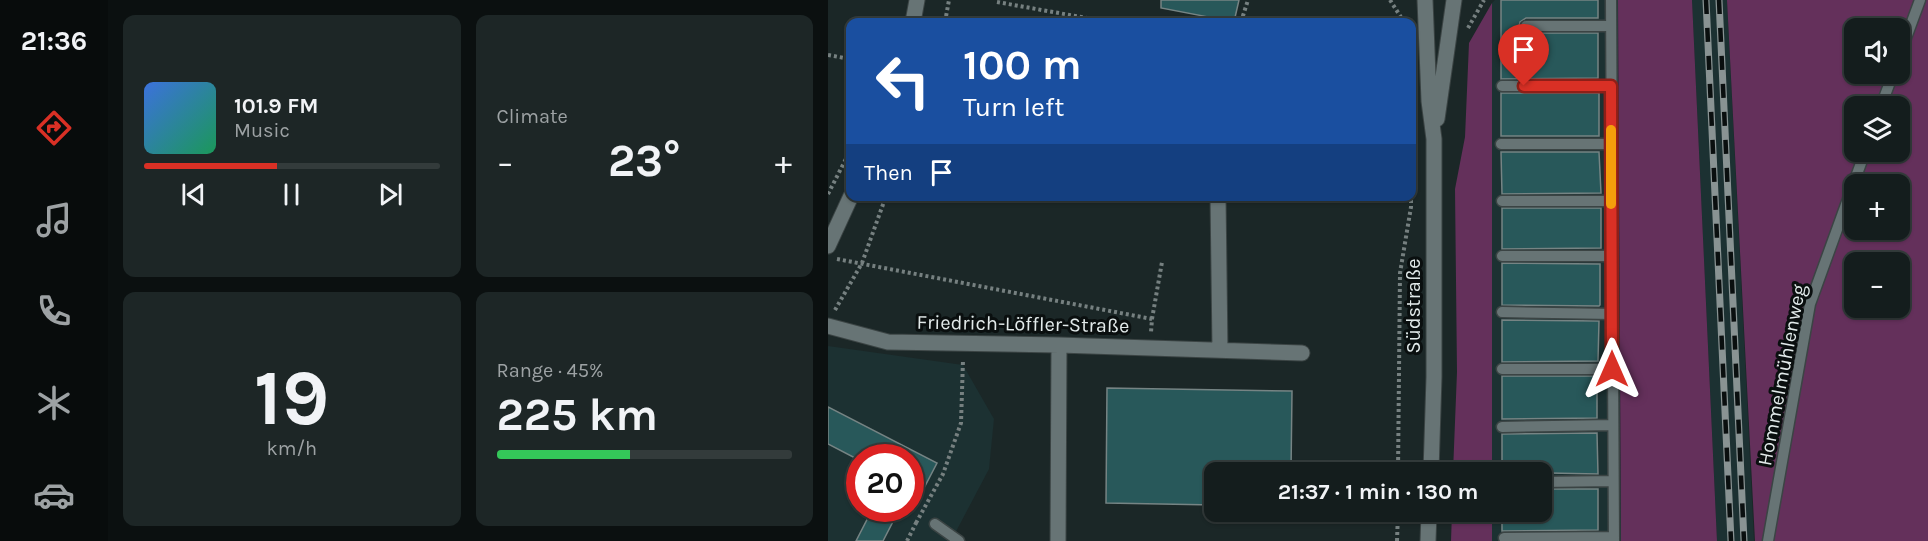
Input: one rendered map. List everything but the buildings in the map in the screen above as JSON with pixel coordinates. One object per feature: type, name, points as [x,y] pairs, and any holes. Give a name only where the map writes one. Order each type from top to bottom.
[{"type":"street","points":[[914,18],[917,0]]},
{"type":"street","name":"Südstraße","points":[[1425,0],[1429,90],[1434,139],[1434,377],[1431,462]]},
{"type":"street","name":"Südstraße","points":[[1434,139],[1454,0]]},
{"type":"street","points":[[828,246],[849,201]]},
{"type":"street","points":[[1218,201],[1220,350]]},
{"type":"street","name":"Friedrich-Löffler-Straße","points":[[831,319],[888,342],[1302,353]]},
{"type":"street","points":[[1058,541],[1059,345]]},
{"type":"street","points":[[1428,541],[1429,522]]},
{"type":"lane","points":[[1504,538],[1614,539],[1611,0]]},
{"type":"lane","points":[[1910,27],[1920,0]]},
{"type":"lane","points":[[1526,26],[1611,26]]},
{"type":"lane","points":[[1502,86],[1611,86]]},
{"type":"lane","points":[[1501,144],[1611,144]]},
{"type":"lane","name":"Hommelmühlenweg","points":[[1768,541],[1810,304],[1861,162]]},
{"type":"lane","points":[[1502,201],[1611,201]]},
{"type":"lane","points":[[1502,256],[1611,256]]},
{"type":"lane","points":[[1502,312],[1612,314]]},
{"type":"lane","points":[[1502,369],[1612,369]]},
{"type":"lane","points":[[1502,427],[1612,425]]},
{"type":"lane","points":[[1552,482],[1613,482]]},
{"type":"lane","points":[[935,524],[959,541]]},
{"type":"path","points":[[946,18],[949,0]]},
{"type":"path","points":[[1242,18],[1248,0]]},
{"type":"path","points":[[1390,0],[1401,18]]},
{"type":"path","points":[[1468,29],[1484,0]]},
{"type":"path","points":[[997,2],[1087,18]]},
{"type":"path","points":[[828,56],[846,58]]},
{"type":"path","points":[[828,194],[846,159]]},
{"type":"path","points":[[831,319],[862,263],[884,201]]},
{"type":"path","points":[[1398,462],[1400,273],[1411,201]]},
{"type":"path","points":[[828,257],[1152,319]]},
{"type":"path","points":[[1150,348],[1152,319],[1162,262]]},
{"type":"path","points":[[916,523],[943,474],[961,423],[963,344]]},
{"type":"path","points":[[1397,541],[1398,522]]},
{"type":"shaded area","points":[[1495,0],[1618,0],[1621,541],[1492,541],[1492,522],[1552,522],[1552,462],[1492,462],[1492,3]]},
{"type":"shaded area","points":[[1618,0],[1692,0],[1717,541],[1621,541]]},
{"type":"shaded area","points":[[1692,0],[1727,0],[1754,541],[1717,541]]},
{"type":"shaded area","points":[[1727,0],[1928,0],[1928,541],[1755,541]]},
{"type":"shaded area","points":[[1492,3],[1492,462],[1453,462],[1457,372],[1455,189],[1465,137],[1469,43]]},
{"type":"shaded area","points":[[828,346],[963,365],[994,419],[989,469],[951,541],[828,541]]},
{"type":"shaded area","points":[[1452,522],[1492,522],[1492,541],[1451,541]]},
{"type":"railway","points":[[1706,0],[1731,541]]},
{"type":"railway","points":[[1719,0],[1744,541]]},
{"type":"slow traffic","points":[[1611,130],[1611,204]]},
{"type":"route","points":[[1524,86],[1611,86],[1612,369]]}]
